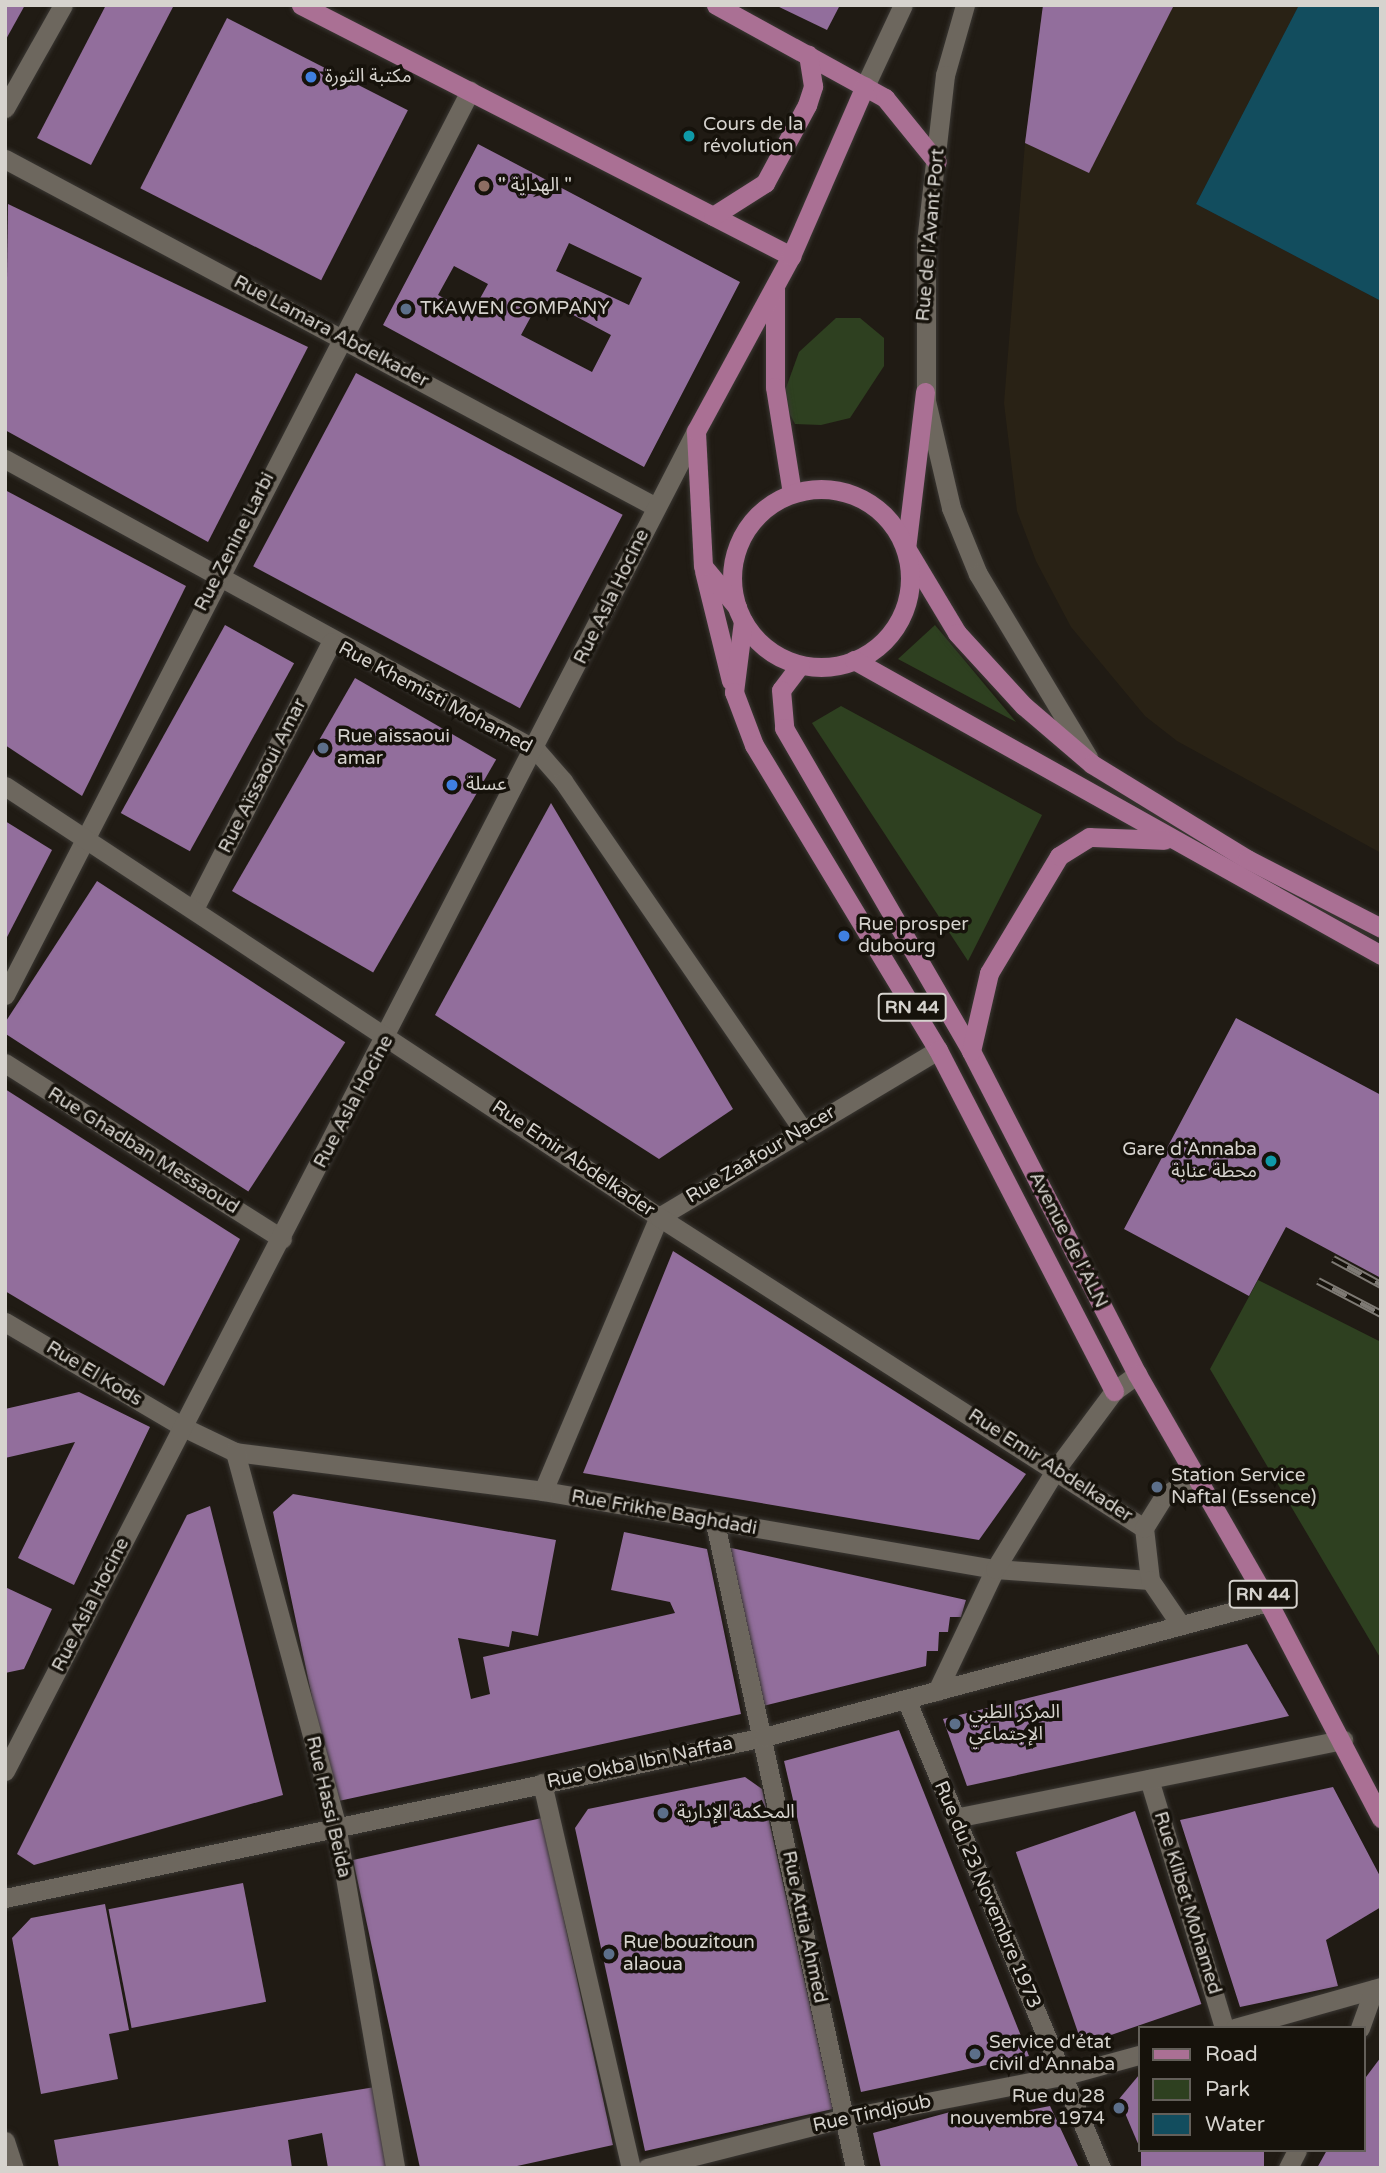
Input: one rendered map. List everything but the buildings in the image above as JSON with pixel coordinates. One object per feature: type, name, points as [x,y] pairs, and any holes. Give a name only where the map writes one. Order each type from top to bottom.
[{"type":"main road","points":[[301,5],[791,256]]},
{"type":"main road","points":[[716,5],[865,86],[902,114],[937,162]]},
{"type":"main road","points":[[713,216],[765,183],[807,105],[813,86],[808,54]]},
{"type":"main road","name":"Rue Asla Hocine","points":[[696,431],[791,256],[865,86]]},
{"type":"main road","points":[[775,288],[775,387],[792,493]]},
{"type":"main road","points":[[703,566],[777,656],[800,664],[854,660],[878,647],[907,602],[906,548],[925,392]]},
{"type":"main road","points":[[696,431],[703,566],[734,692]]},
{"type":"main road","points":[[740,614],[736,552],[748,527],[767,506],[792,493],[820,488],[847,492],[872,504],[892,523],[957,633],[1024,706],[1092,764],[1247,859],[1381,928]]},
{"type":"main road","name":"Avenue de l'ALN","points":[[740,614],[734,692],[754,745],[938,1050],[1114,1391]]},
{"type":"main road","points":[[854,660],[1168,840],[1381,955]]},
{"type":"main road","name":"Avenue de l'ALN","points":[[800,664],[781,690],[784,727],[971,1051],[1137,1374],[1268,1602],[1343,1740],[1381,1818]]},
{"type":"main road","points":[[971,1051],[989,974],[1059,856],[1090,837],[1168,840]]},
{"type":"street","points":[[5,108],[63,5]]},
{"type":"street","name":"Rue Asla Hocine","points":[[865,86],[903,5]]},
{"type":"street","name":"Rue de l'Avant Port","points":[[965,5],[945,75],[925,270],[925,392],[951,508],[978,574],[1092,764]]},
{"type":"street","name":"Rue Zenine Larbi","points":[[5,995],[340,337],[470,91]]},
{"type":"street","name":"Rue Lamara Abdelkader","points":[[5,159],[656,508]]},
{"type":"street","name":"Rue Asla Hocine","points":[[5,1771],[536,750],[696,431]]},
{"type":"street","name":"Rue Khemisti Mohamed","points":[[5,459],[331,642],[536,750],[564,781],[802,1129]]},
{"type":"street","name":"Rue Aïssaoui Amar","points":[[194,909],[331,642]]},
{"type":"street","name":"Rue Emir Abdelkader","points":[[5,786],[389,1035],[659,1217],[1056,1469],[1144,1528]]},
{"type":"street","name":"Rue Zaafour Nacer","points":[[659,1217],[938,1050]]},
{"type":"street","name":"Rue Ghadban Messaoud","points":[[5,1063],[282,1239]]},
{"type":"street","points":[[542,1491],[659,1217]]},
{"type":"street","name":"Rue El Kods","points":[[5,1322],[183,1427]]},
{"type":"street","points":[[937,1691],[995,1569],[1056,1469],[1114,1391],[1137,1374]]},
{"type":"street","name":"Rue Frikhe Baghdadi","points":[[183,1427],[235,1452],[542,1491],[715,1523],[995,1569],[1150,1580]]},
{"type":"street","name":"Rue Hassi Beida","points":[[235,1452],[336,1825],[395,2168]]},
{"type":"street","points":[[1180,1623],[1150,1580],[1144,1528],[1164,1496],[1195,1476]]},
{"type":"street","name":"Rue Attia Ahmed","points":[[715,1523],[764,1737],[855,2168]]},
{"type":"street","name":"Rue Okba Ibn Naffaa","points":[[5,1898],[336,1825],[764,1737],[1180,1623],[1268,1602]]},
{"type":"street","name":"Rue du 23 Novembre 1973","points":[[906,1699],[1101,2168]]},
{"type":"street","points":[[955,1818],[1343,1740]]},
{"type":"street","name":"Rue Klibet Mohamed","points":[[1149,1779],[1223,2026]]},
{"type":"street","points":[[542,1783],[631,2168]]},
{"type":"street","points":[[1242,2026],[1377,1988]]},
{"type":"street","points":[[1361,2026],[1377,1988]]},
{"type":"street","name":"Rue Tindjoub","points":[[647,2168],[845,2118],[1062,2076],[1138,2054]]},
{"type":"street","points":[[5,2141],[14,2168]]},
{"type":"street","points":[[1288,2168],[1296,2152]]},
{"type":"shaded area","points":[[1043,5],[1299,5],[1196,204],[1381,301],[1381,853],[1177,741],[1145,716],[1071,627],[1036,561],[1017,511],[1004,403],[1025,143]]},
{"type":"green space","points":[[836,318],[860,318],[884,338],[884,366],[850,418],[821,425],[795,424],[782,399],[799,352]]},
{"type":"green space","points":[[935,625],[1016,722],[898,659]]},
{"type":"green space","points":[[841,706],[1042,815],[968,961],[812,723]]},
{"type":"green space","points":[[1258,1280],[1381,1342],[1381,1659],[1210,1369]]},
{"type":"water","points":[[1299,5],[1381,5],[1381,301],[1196,204]]},
{"type":"railway","points":[[1333,1259],[1381,1285]]},
{"type":"railway","points":[[1318,1281],[1381,1314]]},
{"type":"place","name":"مكتبة الثورة","points":[[311,77]]},
{"type":"place","name":"Cours de la révolution","points":[[689,136]]},
{"type":"place","name":"\" الهداية \"","points":[[484,186]]},
{"type":"place","name":"TKAWEN COMPANY","points":[[406,309]]},
{"type":"place","name":"Rue aissaoui amar","points":[[323,748]]},
{"type":"place","name":"عسلة","points":[[452,785]]},
{"type":"place","name":"Rue prosper dubourg","points":[[844,936]]},
{"type":"place","name":"Gare d´Annaba محطة عنابة","points":[[1271,1161]]},
{"type":"place","name":"Station Service Naftal (Essence)","points":[[1157,1487]]},
{"type":"place","name":"المركز الطبي الإجتماعي","points":[[955,1724]]},
{"type":"place","name":"المحكمة الإدارية","points":[[663,1813]]},
{"type":"place","name":"Rue bouzitoun alaoua","points":[[609,1954]]},
{"type":"place","name":"Service d'état civil d'Annaba","points":[[975,2054]]},
{"type":"place","name":"Rue du 28 nouvembre 1974","points":[[1119,2108]]}]
